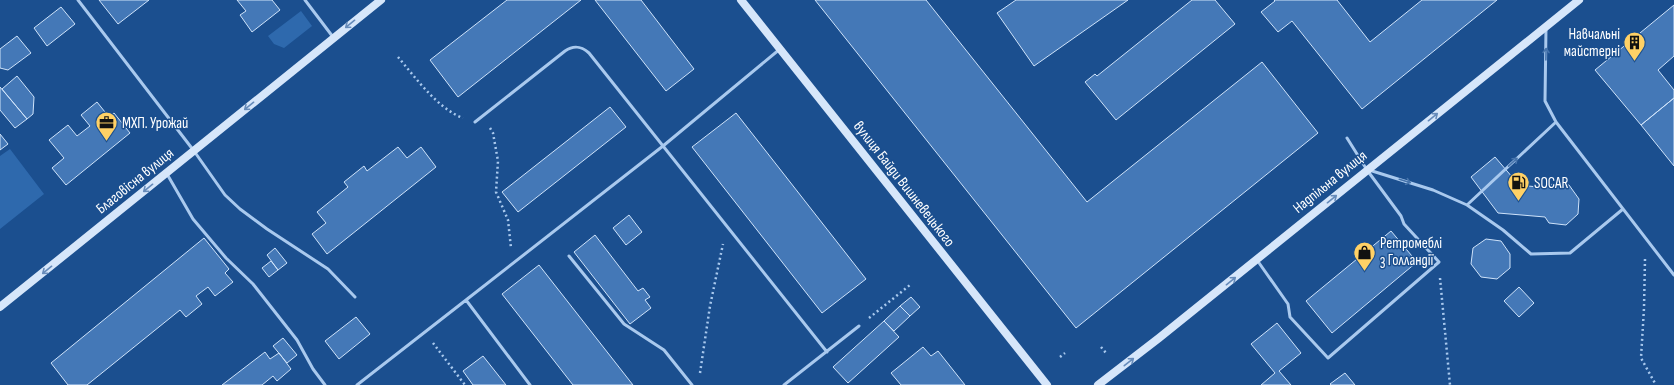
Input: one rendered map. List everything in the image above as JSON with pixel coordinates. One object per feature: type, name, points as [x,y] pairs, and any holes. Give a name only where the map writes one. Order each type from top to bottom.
[{"type":"main road","name":"Благовісна вулиця","points":[[0,307],[167,174],[381,0]]},
{"type":"main road","name":"вулиця Байди Вишневецького","points":[[741,0],[1047,385]]},
{"type":"main road","name":"Надпільна вулиця","points":[[1098,385],[1257,260],[1579,0]]},
{"type":"lane","points":[[78,0],[226,194],[240,209],[267,229],[328,269],[355,297]]},
{"type":"lane","points":[[305,0],[333,38]]},
{"type":"lane","points":[[1546,27],[1545,101],[1556,122],[1674,275]]},
{"type":"lane","points":[[475,122],[565,51],[571,47],[584,49],[589,53],[827,352]]},
{"type":"lane","points":[[357,385],[663,146],[780,49]]},
{"type":"lane","points":[[1467,205],[1556,122]]},
{"type":"lane","points":[[1257,260],[1288,304],[1290,317],[1328,358],[1439,262],[1404,224],[1401,216],[1367,170],[1347,138]]},
{"type":"lane","points":[[1367,170],[1433,190],[1467,205],[1503,230],[1531,254],[1570,252],[1623,209]]},
{"type":"lane","points":[[167,174],[193,219],[226,258],[253,284],[297,340],[313,369],[325,385]]},
{"type":"lane","points":[[569,256],[624,324],[664,350],[692,385]]},
{"type":"lane","points":[[466,300],[530,385]]},
{"type":"lane","points":[[784,385],[859,326]]},
{"type":"path","points":[[398,57],[419,82],[448,110],[457,116],[489,127],[493,133],[498,161],[496,192],[508,220],[511,234],[510,252],[513,264]]},
{"type":"path","points":[[699,377],[710,306],[726,226]]},
{"type":"path","points":[[1645,237],[1644,308],[1641,358],[1656,385]]},
{"type":"path","points":[[1439,262],[1450,385]]},
{"type":"path","points":[[859,326],[910,285]]},
{"type":"path","points":[[425,333],[465,385]]},
{"type":"path","points":[[1101,347],[1106,353]]},
{"type":"path","points":[[1060,357],[1064,353]]},
{"type":"shaded area","points":[[301,11],[312,26],[284,48],[274,44],[268,36]]},
{"type":"shaded area","points":[[10,149],[44,194],[0,229],[0,156]]},
{"type":"building","points":[[99,0],[149,0],[118,24]]},
{"type":"building","points":[[237,0],[272,0],[280,10],[252,32],[240,15],[246,11]]},
{"type":"building","points":[[507,0],[581,0],[458,97],[430,60]]},
{"type":"building","points":[[595,0],[641,0],[694,69],[666,91]]},
{"type":"building","points":[[815,0],[926,0],[1087,202],[1262,62],[1318,133],[1076,328]]},
{"type":"building","points":[[1016,0],[1128,0],[1034,66],[997,13]]},
{"type":"building","points":[[1192,0],[1215,0],[1235,24],[1116,120],[1085,82],[1095,74],[1097,76]]},
{"type":"building","points":[[1274,0],[1337,0],[1370,42],[1422,0],[1497,0],[1362,109],[1292,21],[1278,32],[1261,12],[1275,1]]},
{"type":"building","name":"Навчальні майстерні","points":[[1674,5],[1674,56],[1658,70],[1674,90],[1674,98],[1641,125],[1595,70]]},
{"type":"building","points":[[61,7],[75,24],[47,46],[34,28]]},
{"type":"building","points":[[17,36],[31,53],[8,70],[0,68],[0,49]]},
{"type":"building","points":[[17,76],[34,97],[33,114],[27,119],[2,89]]},
{"type":"building","points":[[0,87],[27,119],[15,128],[0,110]]},
{"type":"building","points":[[1674,98],[1674,166],[1641,125]]},
{"type":"building","points":[[97,102],[109,117],[114,113],[130,133],[66,185],[52,168],[64,158],[49,140],[68,125],[77,136],[90,126],[81,115]]},
{"type":"building","points":[[610,107],[626,127],[518,212],[502,192]]},
{"type":"building","points":[[736,113],[866,279],[822,313],[692,147]]},
{"type":"building","points":[[0,134],[8,144],[0,150]]},
{"type":"building","points":[[398,147],[407,158],[421,147],[436,167],[327,254],[312,234],[326,223],[317,212],[348,187],[344,182],[364,166],[367,171]]},
{"type":"building","points":[[1495,157],[1519,185],[1547,188],[1552,184],[1569,185],[1579,199],[1578,214],[1566,225],[1549,223],[1545,217],[1498,213],[1471,177]]},
{"type":"building","points":[[629,215],[642,232],[626,245],[613,228]]},
{"type":"building","points":[[1391,231],[1417,262],[1332,333],[1306,301]]},
{"type":"building","points":[[595,235],[638,291],[643,288],[650,297],[645,300],[651,308],[630,324],[574,252]]},
{"type":"building","points":[[204,238],[229,269],[225,273],[233,282],[215,296],[208,287],[196,296],[202,304],[186,317],[180,310],[87,385],[68,385],[51,363]]},
{"type":"building","points":[[1486,239],[1501,241],[1510,254],[1510,268],[1497,279],[1481,277],[1471,264],[1473,248]]},
{"type":"building","points":[[275,248],[287,263],[278,270],[267,255]]},
{"type":"building","points":[[271,261],[278,270],[269,277],[262,268]]},
{"type":"building","points":[[539,265],[633,385],[573,385],[502,294]]},
{"type":"building","points":[[1519,287],[1534,303],[1519,317],[1504,301]]},
{"type":"building","points":[[911,297],[920,307],[910,316],[900,306]]},
{"type":"building","points":[[900,306],[910,316],[894,331],[884,321]]},
{"type":"building","points":[[356,317],[370,334],[339,359],[325,341]]},
{"type":"building","points":[[884,321],[899,337],[848,383],[833,367]]},
{"type":"building","points":[[1277,323],[1301,353],[1279,371],[1291,385],[1261,385],[1275,373],[1251,344]]},
{"type":"building","points":[[283,338],[297,355],[287,363],[273,346]]},
{"type":"building","points":[[923,347],[931,356],[938,351],[965,385],[901,385],[891,373]]},
{"type":"building","points":[[265,352],[270,359],[279,353],[291,369],[277,381],[273,376],[262,385],[222,385]]},
{"type":"building","points":[[483,356],[506,385],[473,385],[463,371]]},
{"type":"building","points":[[1345,373],[1355,385],[1330,384]]},
{"type":"place","name":"Навчальні майстерні","points":[[1635,62]]},
{"type":"place","name":"МХП. Урожай","points":[[107,142]]},
{"type":"place","name":"SOCAR","points":[[1519,202]]},
{"type":"place","name":"Ретромеблі з Голландії","points":[[1364,272]]}]
